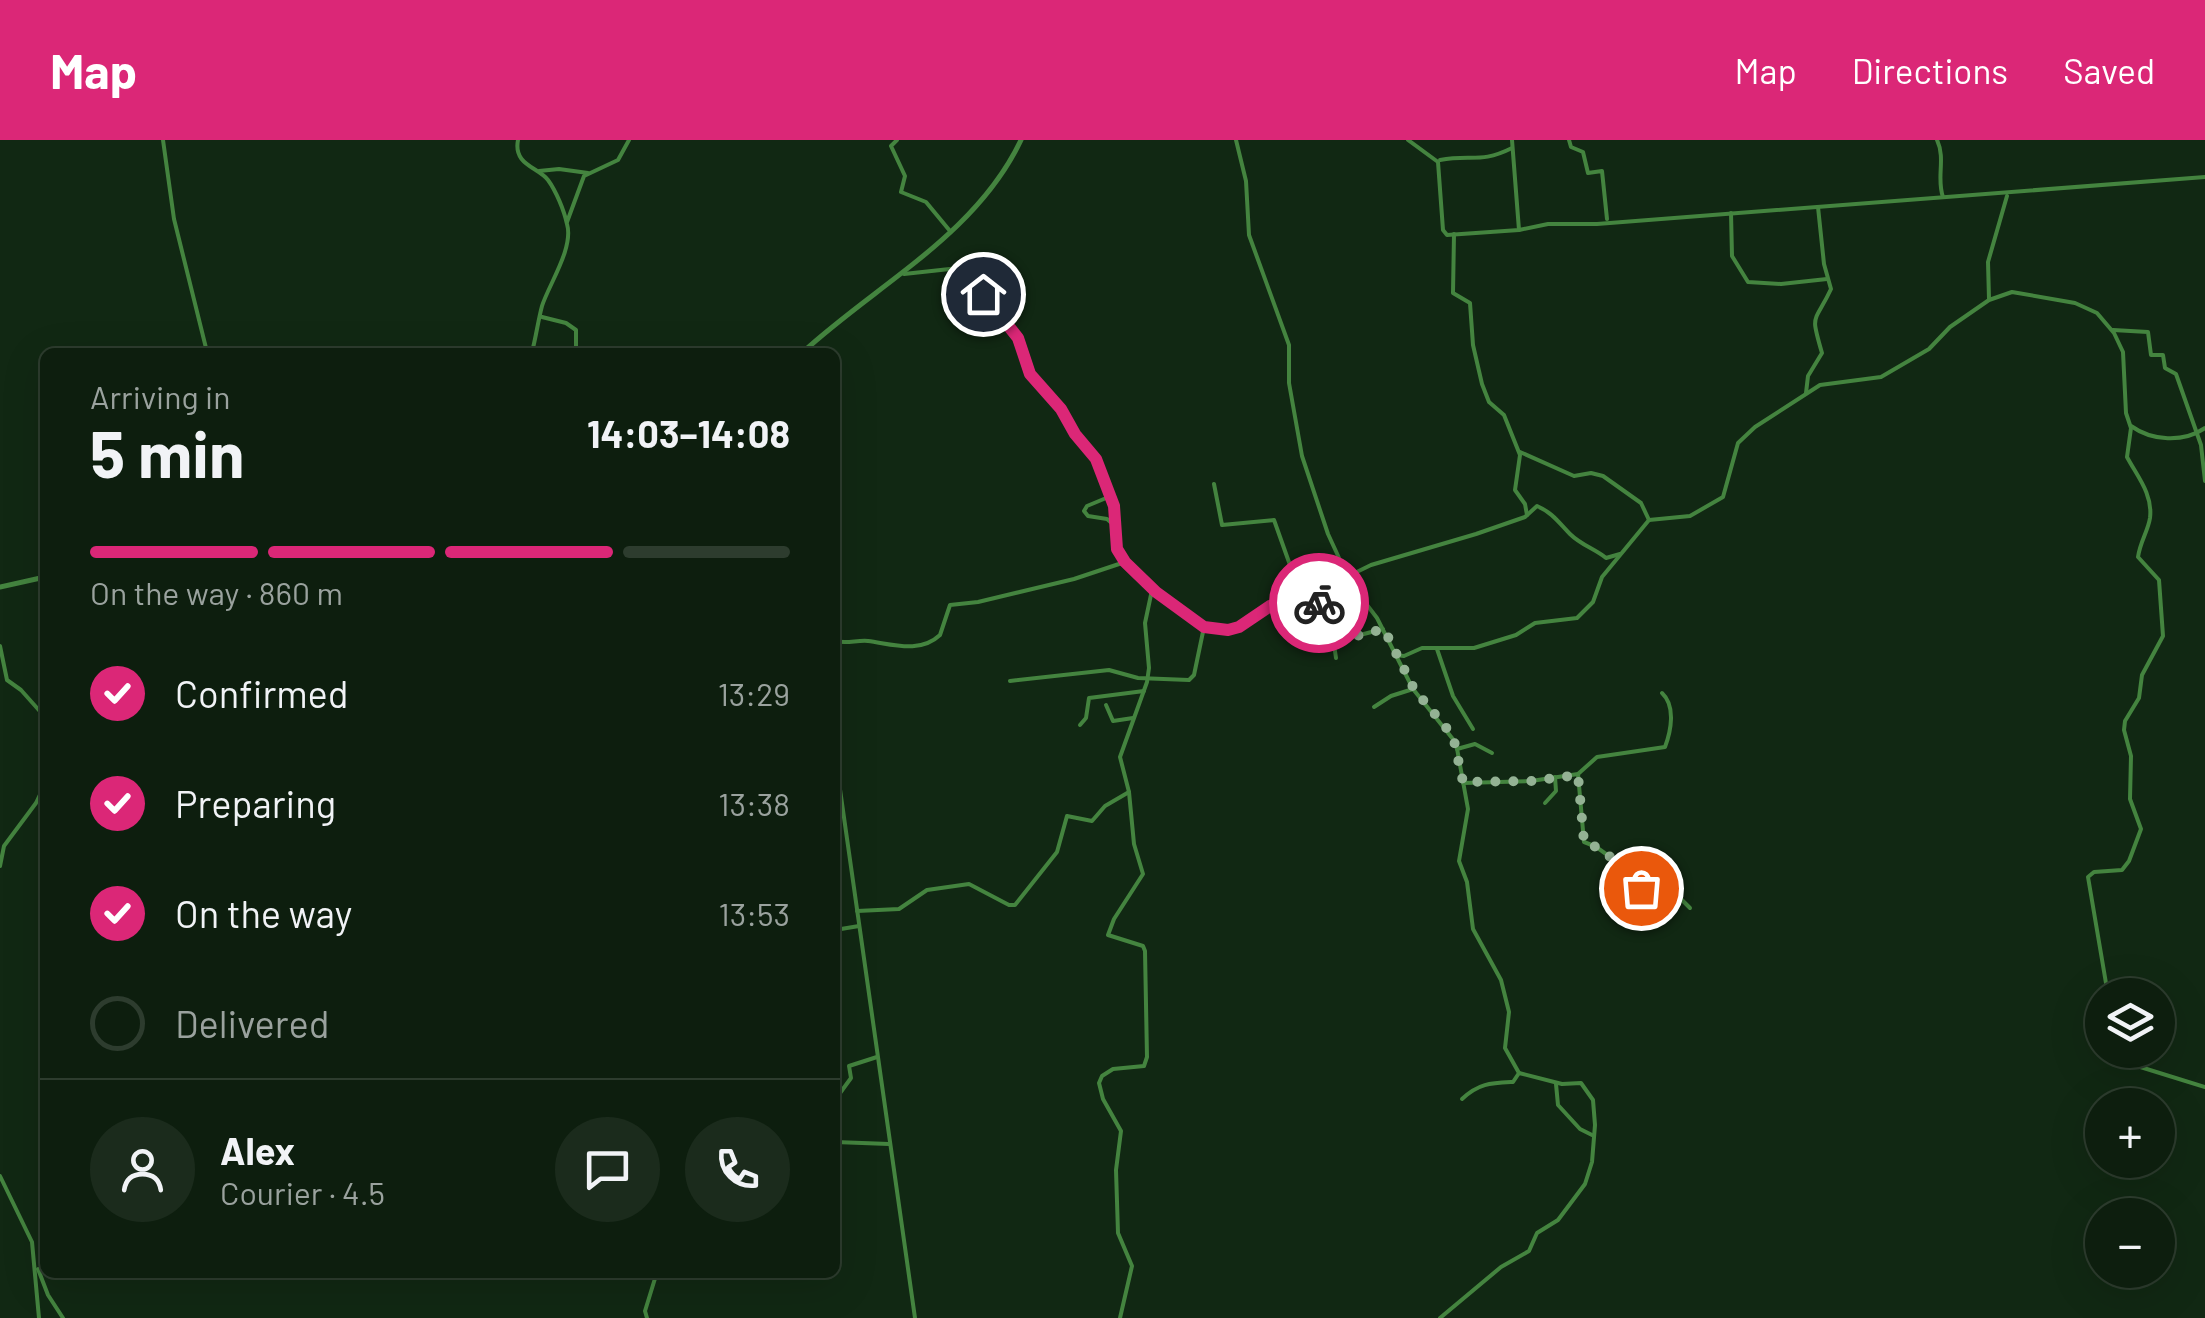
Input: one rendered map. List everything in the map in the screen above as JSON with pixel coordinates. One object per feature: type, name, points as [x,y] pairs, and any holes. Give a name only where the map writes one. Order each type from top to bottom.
[{"type":"street","points":[[163,140],[171,205],[206,348]]},
{"type":"street","points":[[518,140],[517,148],[527,167],[539,171],[588,172]]},
{"type":"street","points":[[567,222],[583,178],[588,172],[618,160],[629,140]]},
{"type":"street","points":[[897,140],[890,146],[905,176],[901,192],[926,202],[950,231]]},
{"type":"street","points":[[807,348],[904,274],[950,231],[994,185],[1021,140]]},
{"type":"street","points":[[1236,140],[1246,181],[1249,235],[1290,350],[1289,383],[1304,466],[1347,575],[1384,629],[1414,689],[1453,736],[1457,749],[1468,809],[1459,861],[1473,928],[1499,974],[1508,1007],[1504,1048],[1520,1073],[1554,1082],[1577,1082],[1587,1088],[1593,1100],[1592,1162],[1585,1184],[1564,1213],[1540,1230],[1523,1256],[1501,1267],[1440,1318]]},
{"type":"street","points":[[1408,140],[1438,160],[1446,235],[1942,196],[2003,196],[2205,177]]},
{"type":"street","points":[[1512,140],[1519,230]]},
{"type":"street","points":[[1570,140],[1571,147],[1583,152],[1588,173],[1602,172],[1607,222]]},
{"type":"street","points":[[1937,140],[1942,154],[1942,196]]},
{"type":"street","points":[[1438,160],[1462,156],[1486,160],[1512,148]]},
{"type":"street","points":[[533,348],[568,234],[552,187],[539,171]]},
{"type":"street","points":[[1989,300],[1988,262],[2003,196]]},
{"type":"street","points":[[1806,393],[1808,376],[1822,353],[1814,318],[1831,289],[1818,207]]},
{"type":"street","points":[[1731,212],[1732,256],[1748,282],[1782,284],[1827,279]]},
{"type":"street","points":[[1454,234],[1452,293],[1470,302],[1472,346],[1482,384],[1489,402],[1504,415],[1518,452],[1520,468],[1514,490],[1528,515]]},
{"type":"street","points":[[904,274],[959,268],[974,274],[983,294],[1018,338],[1030,374],[1061,409],[1096,459],[1111,496],[1116,544],[1125,562],[1204,627],[1233,630],[1270,606],[1347,575],[1528,515],[1540,506],[1589,549],[1606,558],[1620,554]]},
{"type":"street","points":[[1395,655],[1404,656],[1420,648],[1474,648],[1516,635],[1535,624],[1577,618],[1593,602],[1602,577],[1649,520],[1690,516],[1720,500],[1738,443],[1745,434],[1806,393],[1834,381],[1882,378],[1929,349],[1950,327],[1989,300],[2012,292],[2056,297],[2089,309],[2112,330],[2123,352],[2126,412],[2131,426],[2127,457],[2142,480],[2150,514],[2138,557],[2159,580],[2163,636],[2142,675],[2139,698],[2128,712],[2124,726],[2131,756],[2130,799],[2140,824],[2140,836],[2122,870],[2094,872],[2088,877],[2105,978]]},
{"type":"street","points":[[541,316],[566,322],[576,330],[576,348]]},
{"type":"street","points":[[2112,330],[2148,333],[2151,355],[2164,355],[2165,368],[2175,371],[2198,433],[2205,481]]},
{"type":"street","points":[[2131,426],[2167,438],[2198,433],[2205,428]]},
{"type":"street","points":[[1518,452],[1574,476],[1591,472],[1603,476],[1641,503],[1649,520]]},
{"type":"street","points":[[1214,484],[1222,525],[1274,520],[1301,596]]},
{"type":"street","points":[[1111,496],[1084,511],[1115,526]]},
{"type":"street","points":[[840,642],[908,647],[924,644],[938,638],[950,605],[1074,579],[1125,562]]},
{"type":"street","points":[[0,587],[40,578]]},
{"type":"street","points":[[1120,1318],[1132,1266],[1118,1233],[1116,1170],[1122,1136],[1099,1083],[1102,1076],[1114,1069],[1144,1066],[1147,1057],[1146,950],[1108,935],[1143,874],[1134,844],[1129,792],[1120,757],[1147,679],[1145,623],[1152,587]]},
{"type":"street","points":[[1312,592],[1332,631],[1336,658]]},
{"type":"street","points":[[1325,614],[1336,617],[1356,636],[1384,629]]},
{"type":"street","points":[[1010,680],[1109,670],[1147,679],[1192,679],[1204,627]]},
{"type":"street","points":[[0,646],[7,680],[40,711]]},
{"type":"street","points":[[1437,649],[1453,696],[1473,729]]},
{"type":"street","points":[[1374,707],[1414,689]]},
{"type":"street","points":[[1080,725],[1086,718],[1090,697],[1144,690]]},
{"type":"street","points":[[1463,782],[1578,774],[1598,756],[1665,747],[1671,715],[1668,699],[1662,693]]},
{"type":"street","points":[[1106,705],[1113,721],[1134,718]]},
{"type":"street","points":[[1457,749],[1475,744],[1492,753]]},
{"type":"street","points":[[1578,774],[1584,842],[1614,859],[1626,872],[1631,887],[1647,886],[1657,895],[1674,892],[1690,908]]},
{"type":"street","points":[[1546,803],[1556,790],[1555,777]]},
{"type":"street","points":[[840,788],[915,1318]]},
{"type":"street","points":[[858,911],[899,909],[927,890],[969,884],[1009,905],[1015,904],[1057,852],[1067,816],[1092,821],[1101,808],[1129,792]]},
{"type":"street","points":[[0,866],[4,846],[40,794]]},
{"type":"street","points":[[840,929],[860,926]]},
{"type":"street","points":[[840,1093],[851,1078],[849,1066],[877,1057]]},
{"type":"street","points":[[2144,1068],[2205,1087]]},
{"type":"street","points":[[1462,1099],[1483,1084],[1513,1082],[1520,1073]]},
{"type":"street","points":[[1554,1082],[1558,1106],[1580,1130],[1594,1136]]},
{"type":"street","points":[[840,1142],[889,1144]]},
{"type":"street","points":[[0,1176],[28,1229],[39,1318]]},
{"type":"street","points":[[35,1265],[40,1276]]},
{"type":"street","points":[[41,1278],[63,1318]]},
{"type":"street","points":[[647,1318],[645,1310],[654,1278]]},
{"type":"way so far","points":[[1319,603],[1325,614],[1336,617],[1356,636],[1384,629],[1426,708],[1453,736],[1463,782],[1531,781],[1578,775],[1585,844],[1614,859],[1626,872],[1631,887],[1641,888]]},
{"type":"route","points":[[983,294],[1018,338],[1022,358],[1034,380],[1054,400],[1096,459],[1114,506],[1117,549],[1156,592],[1213,630],[1233,630],[1270,606],[1312,592],[1319,603]]}]
